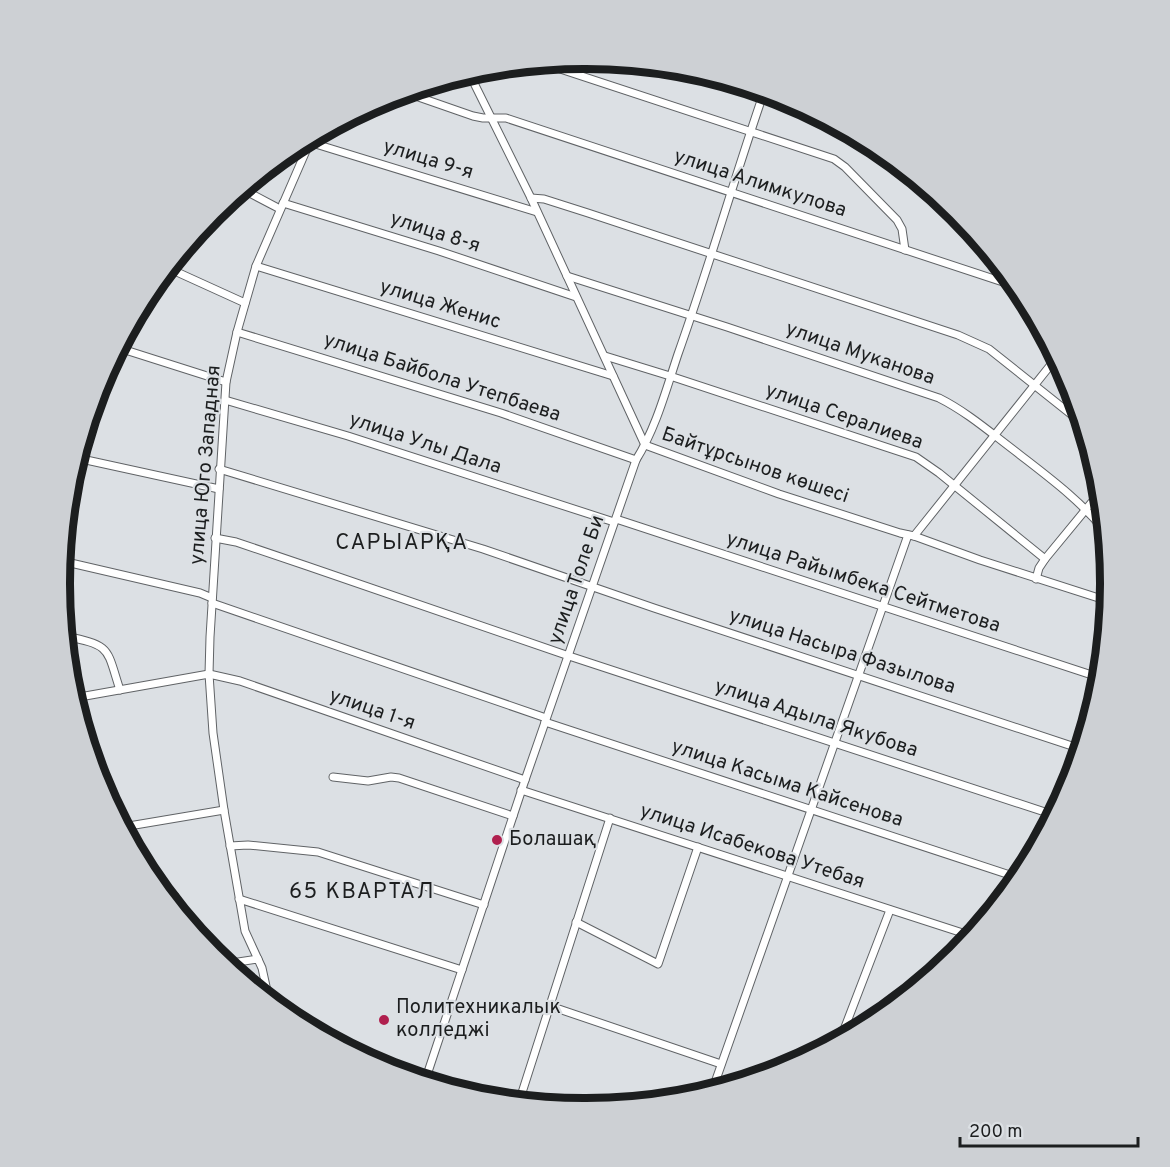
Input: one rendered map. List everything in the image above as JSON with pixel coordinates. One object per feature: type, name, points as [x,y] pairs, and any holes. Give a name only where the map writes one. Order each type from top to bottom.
[{"type":"street","points":[[562,70],[834,159],[897,220],[902,229],[905,250]]},
{"type":"street","name":"Байтұрсынов көшесі","points":[[473,82],[531,198],[645,445],[779,494],[911,535],[1036,579],[1099,598]]},
{"type":"street","name":"улица Алимкулова","points":[[418,97],[473,116],[516,121],[1001,282]]},
{"type":"street","name":"улица Толе Би","points":[[428,1073],[525,780],[615,520],[692,315],[761,100]]},
{"type":"street","name":"улица 9-я","points":[[320,143],[537,212]]},
{"type":"street","name":"улица Юго Западная","points":[[267,988],[258,959],[245,931],[213,733],[209,674],[212,601],[226,382],[237,332],[256,266],[305,152]]},
{"type":"street","name":"улица 8-я","points":[[251,193],[282,206],[428,248],[576,297]]},
{"type":"street","points":[[531,198],[544,199],[958,335],[989,349],[1070,414]]},
{"type":"street","name":"улица Женис","points":[[256,266],[613,376]]},
{"type":"street","points":[[176,272],[245,303]]},
{"type":"street","name":"улица Муканова","points":[[567,276],[692,315],[939,398],[994,435],[1086,509],[1095,520]]},
{"type":"street","name":"улица Байбола Утепбаева","points":[[237,332],[501,413],[636,460]]},
{"type":"street","points":[[127,351],[226,382]]},
{"type":"street","name":"улица Сералиева","points":[[604,356],[916,457],[1045,559]]},
{"type":"street","points":[[715,1081],[881,606],[911,535],[954,486],[1050,366]]},
{"type":"street","name":"улица Улы Дала","points":[[225,400],[615,520]]},
{"type":"street","points":[[86,460],[219,489]]},
{"type":"street","name":"улица Насыра Фазылова","points":[[219,469],[483,549],[1073,746]]},
{"type":"street","points":[[1036,579],[1045,559],[1093,501]]},
{"type":"street","name":"улица Райымбека Сейтметова","points":[[615,520],[1091,675]]},
{"type":"street","name":"улица Адыла Якубова","points":[[215,538],[297,562],[569,656],[1045,812]]},
{"type":"street","name":"улица Касыма Кайсенова","points":[[71,563],[200,593],[212,601],[546,720],[1009,875]]},
{"type":"street","points":[[74,638],[94,642],[103,647],[120,690]]},
{"type":"street","points":[[83,696],[209,674]]},
{"type":"street","name":"улица 1-я","points":[[209,674],[240,681],[525,780]]},
{"type":"street","points":[[333,777],[368,781],[399,778],[513,816]]},
{"type":"street","name":"улица Исабекова Утебая","points":[[522,790],[962,933]]},
{"type":"street","points":[[131,826],[224,810]]},
{"type":"street","points":[[521,1094],[610,818]]},
{"type":"street","points":[[230,846],[249,845],[318,852],[484,905]]},
{"type":"street","points":[[576,922],[658,964],[698,847]]},
{"type":"street","points":[[239,899],[462,970]]},
{"type":"street","points":[[845,1027],[890,910]]},
{"type":"street","points":[[237,962],[258,959]]},
{"type":"street","points":[[550,1006],[721,1064]]},
{"type":"place","name":"Болашақ","points":[[497,840]]},
{"type":"place","name":"Политехникалык колледжі","points":[[384,1020]]},
{"type":"district","name":"САРЫАРҚА","points":[[402,543]]},
{"type":"district","name":"65 КВАРТАЛ","points":[[362,892]]}]
